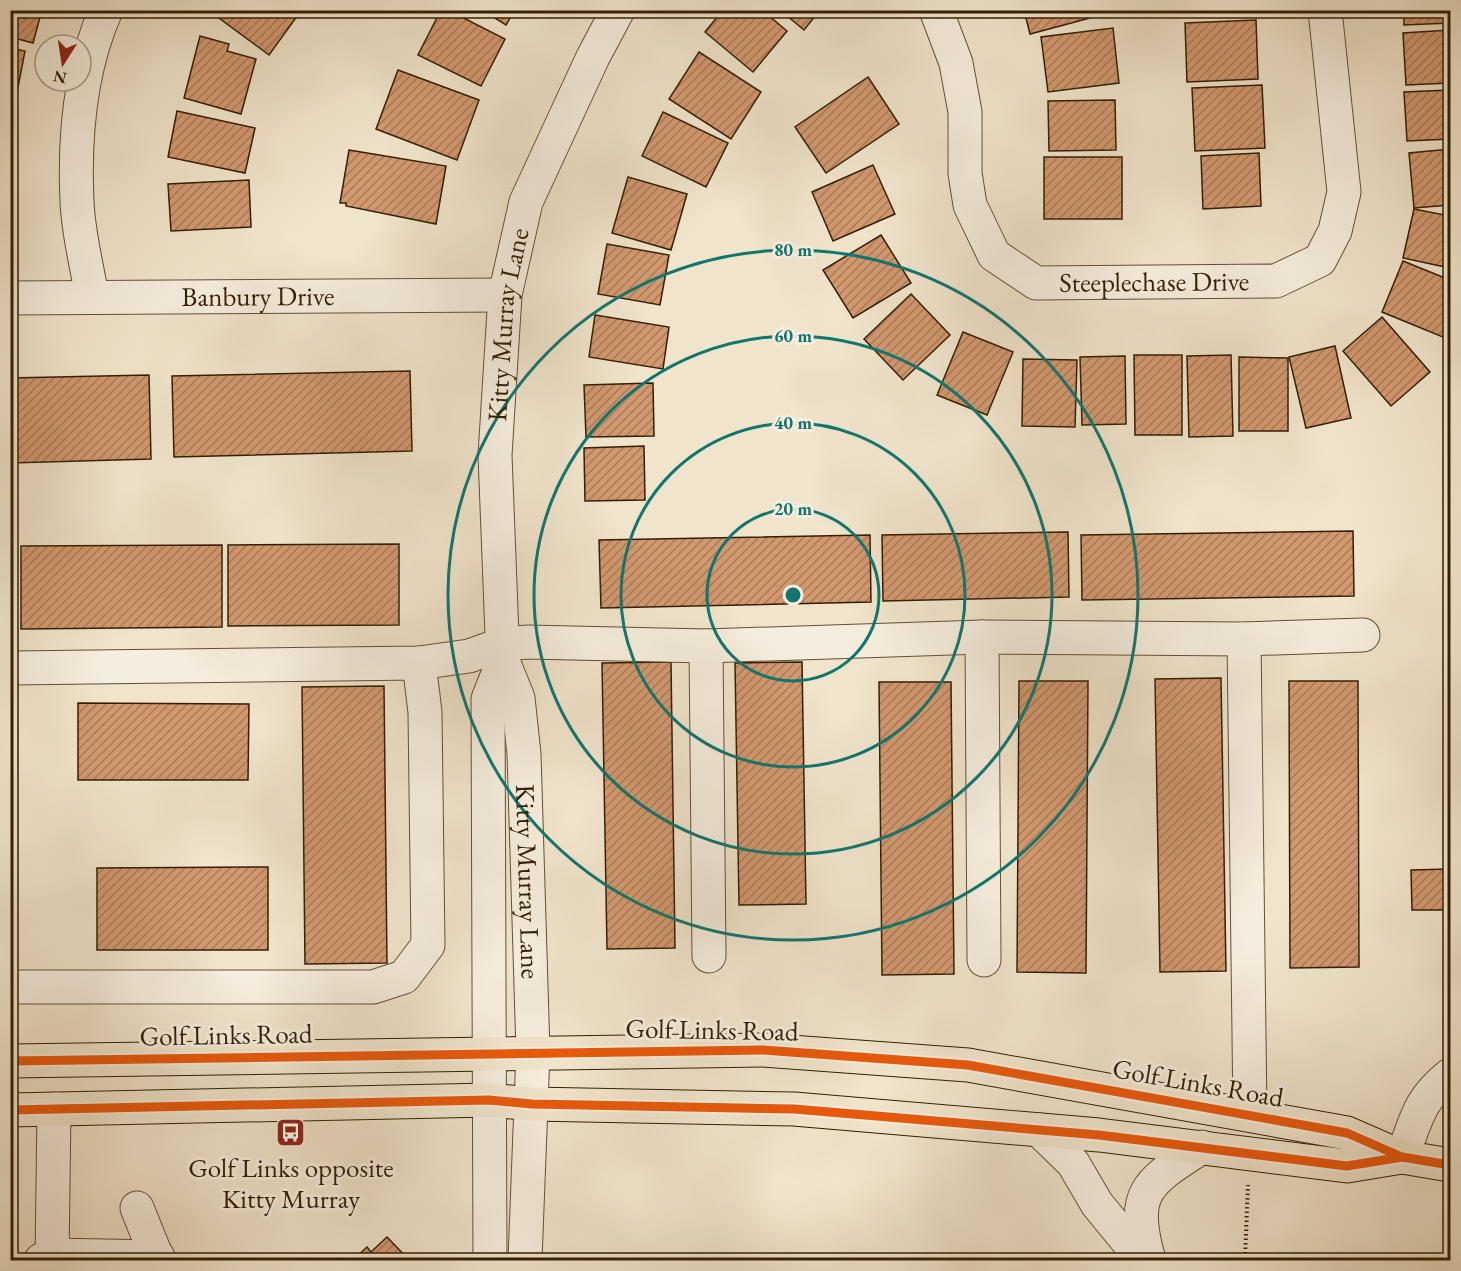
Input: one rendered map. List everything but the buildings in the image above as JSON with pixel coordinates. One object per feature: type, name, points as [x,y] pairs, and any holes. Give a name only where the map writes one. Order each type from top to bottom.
[{"type":"main road","name":"Golf Links Road","points":[[10,1061],[763,1050],[968,1065],[1347,1133],[1402,1157],[1450,1165]]},
{"type":"main road","name":"Golf Links Road","points":[[10,1110],[489,1100],[532,1104],[794,1109],[1039,1130],[1202,1147],[1347,1166],[1402,1157]]},
{"type":"street","points":[[92,297],[77,203],[78,126],[93,41],[106,10]]},
{"type":"street","name":"Kitty Murray Lane","points":[[525,1260],[533,1052],[524,754],[518,698],[503,652],[495,455],[505,294],[526,202],[593,57],[618,10]]},
{"type":"street","name":"Steeplechase Drive","points":[[936,10],[956,63],[965,112],[965,173],[970,205],[993,255],[1036,283],[1276,280],[1320,260],[1335,231],[1344,192],[1325,10]]},
{"type":"street","name":"Banbury Drive","points":[[10,298],[505,294]]},
{"type":"street","points":[[10,668],[419,663],[503,652],[528,642],[706,646],[982,637],[1244,639],[1363,635]]},
{"type":"street","points":[[982,637],[984,960]]},
{"type":"street","points":[[1244,639],[1250,1114]]},
{"type":"street","points":[[706,646],[710,956]]},
{"type":"street","name":"Kitty Murray Lane","points":[[490,1260],[488,699],[503,652]]},
{"type":"street","points":[[10,987],[373,987],[404,977],[428,945],[424,712],[419,663]]},
{"type":"street","points":[[1402,1157],[1421,1107],[1431,1090],[1450,1075]]},
{"type":"street","points":[[54,1109],[48,1258],[158,1259],[137,1208]]},
{"type":"street","points":[[1039,1130],[1073,1163],[1098,1204],[1143,1260]]},
{"type":"street","points":[[1149,1260],[1139,1212],[1153,1180],[1202,1147]]},
{"type":"path","points":[[1245,1258],[1248,1185]]},
{"type":"cycle path","points":[[10,1061],[763,1050],[968,1065],[1347,1133],[1402,1157],[1450,1165]]},
{"type":"cycle path","points":[[10,1110],[489,1100],[532,1104],[794,1109],[1099,1135],[1347,1166],[1402,1157]]},
{"type":"place","name":"Golf Links opposite Kitty Murray","points":[[291,1133]]}]
